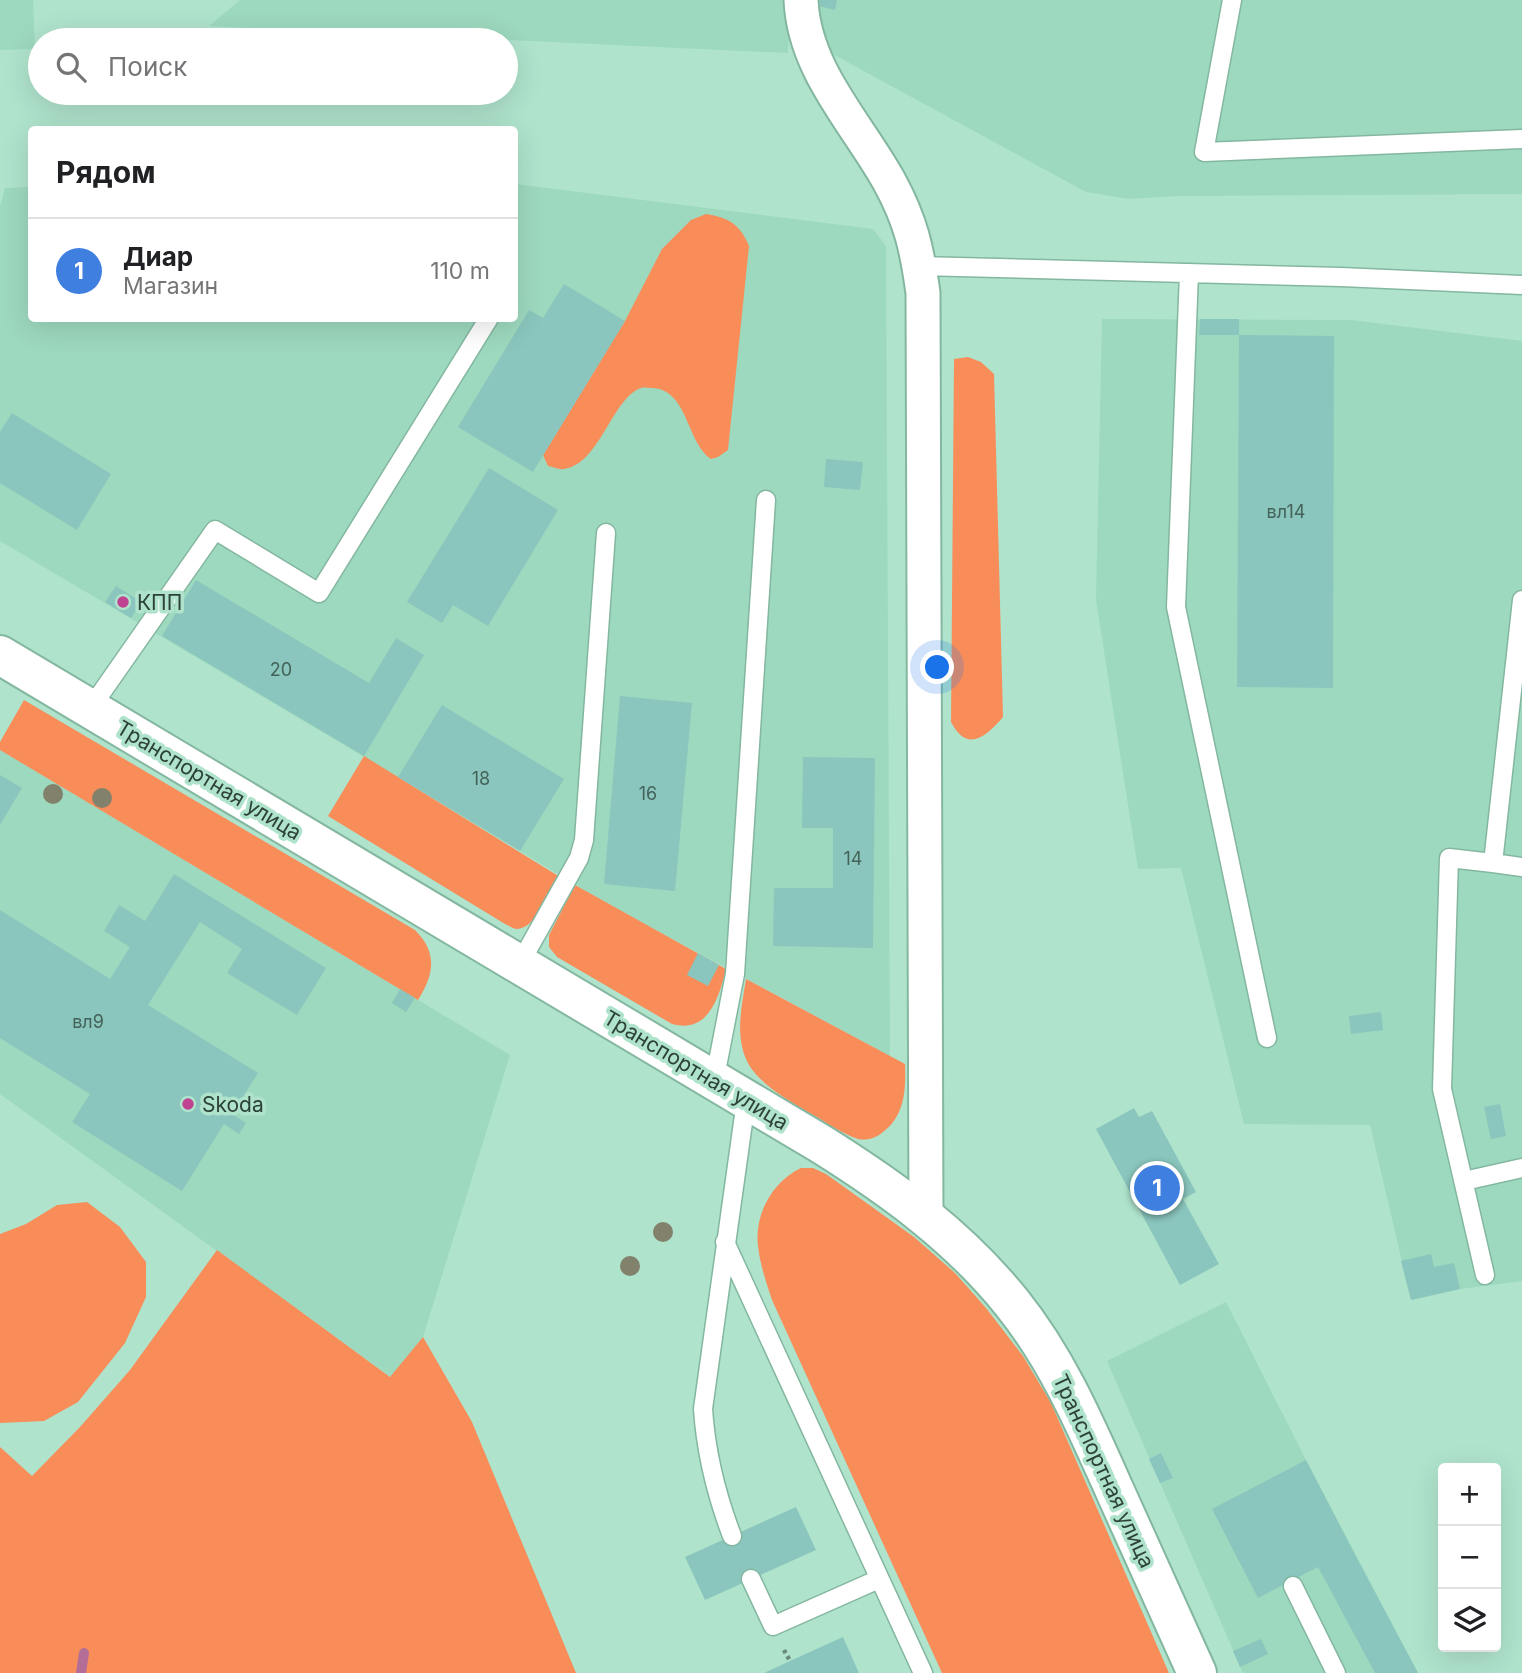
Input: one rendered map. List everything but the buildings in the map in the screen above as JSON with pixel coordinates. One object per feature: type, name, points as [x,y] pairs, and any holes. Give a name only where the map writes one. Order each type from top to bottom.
[{"type":"street","points":[[801,0],[808,46],[819,70],[901,205],[913,232],[919,266],[924,333],[926,1216]]},
{"type":"street","name":"Транспортная улица","points":[[0,656],[878,1180],[926,1216],[976,1261],[1013,1303],[1046,1350],[1085,1424],[1197,1673]]},
{"type":"lane","points":[[1232,0],[1204,152],[1522,139]]},
{"type":"lane","points":[[919,266],[1522,285]]},
{"type":"lane","points":[[1189,273],[1176,607],[1266,1038]]},
{"type":"lane","points":[[90,709],[215,530],[319,593],[487,322]]},
{"type":"lane","points":[[714,1082],[735,974],[766,500]]},
{"type":"lane","points":[[519,965],[579,858],[584,840],[606,533]]},
{"type":"lane","points":[[1493,863],[1522,600]]},
{"type":"lane","points":[[1485,1275],[1442,1089],[1449,858],[1522,867]]},
{"type":"lane","points":[[732,1535],[714,1483],[705,1445],[703,1409],[746,1101]]},
{"type":"lane","points":[[1464,1181],[1522,1168]]},
{"type":"lane","points":[[725,1242],[923,1673]]},
{"type":"lane","points":[[751,1579],[773,1626],[879,1579]]},
{"type":"lane","points":[[1293,1586],[1336,1673]]},
{"type":"shaded area","points":[[0,0],[33,0],[34,28],[28,28],[28,49],[0,50]]},
{"type":"shaded area","points":[[240,0],[790,0],[788,53],[518,40],[518,28],[209,26]]},
{"type":"shaded area","points":[[811,0],[1522,0],[1522,194],[1179,196],[1128,199],[1086,192],[814,44]]},
{"type":"shaded area","points":[[518,184],[873,229],[886,246],[890,1056],[602,901],[0,541],[0,207],[5,188],[28,187],[28,322],[518,322]]},
{"type":"shaded area","points":[[706,214],[733,223],[742,232],[749,246],[728,450],[711,459],[696,441],[673,397],[664,391],[641,388],[622,404],[587,456],[562,469],[548,466],[543,455],[625,321],[662,249],[691,220]]},
{"type":"shaded area","points":[[1102,319],[1351,320],[1522,341],[1522,1281],[1460,1289],[1411,1300],[1370,1125],[1244,1124],[1181,868],[1138,869],[1096,600]]},
{"type":"shaded area","points":[[968,357],[981,362],[994,374],[1003,717],[990,731],[977,739],[963,737],[951,722],[954,359]]},
{"type":"shaded area","points":[[24,700],[415,930],[427,947],[431,964],[428,981],[418,1000],[0,750],[0,742]]},
{"type":"shaded area","points":[[0,750],[510,1055],[423,1337],[391,1377],[0,1094]]},
{"type":"shaded area","points":[[364,756],[560,877],[536,917],[523,928],[510,927],[328,816]]},
{"type":"shaded area","points":[[575,885],[726,969],[715,1002],[703,1019],[684,1026],[672,1024],[557,957],[549,947],[549,935]]},
{"type":"shaded area","points":[[746,979],[905,1064],[903,1101],[890,1126],[874,1137],[858,1139],[789,1101],[756,1075],[746,1059],[741,1039],[740,1019]]},
{"type":"shaded area","points":[[801,1168],[813,1168],[826,1174],[914,1237],[955,1273],[1023,1356],[1051,1403],[1169,1673],[942,1673],[772,1300],[764,1273],[758,1234],[762,1211],[782,1181]]},
{"type":"shaded area","points":[[87,1202],[120,1227],[146,1262],[146,1297],[125,1343],[78,1402],[44,1421],[0,1423],[0,1234],[26,1224],[57,1205]]},
{"type":"shaded area","points":[[217,1250],[390,1377],[423,1337],[472,1422],[576,1673],[0,1673],[0,1447],[32,1476],[130,1370]]},
{"type":"shaded area","points":[[1226,1302],[1418,1673],[1243,1673],[1107,1361]]},
{"type":"waterway","points":[[81,1673],[84,1653]]},
{"type":"place","name":"КПП","points":[[123,602]]},
{"type":"place","name":"Skoda","points":[[188,1104]]},
{"type":"place","name":"Диар","points":[[1157,1188]]}]
